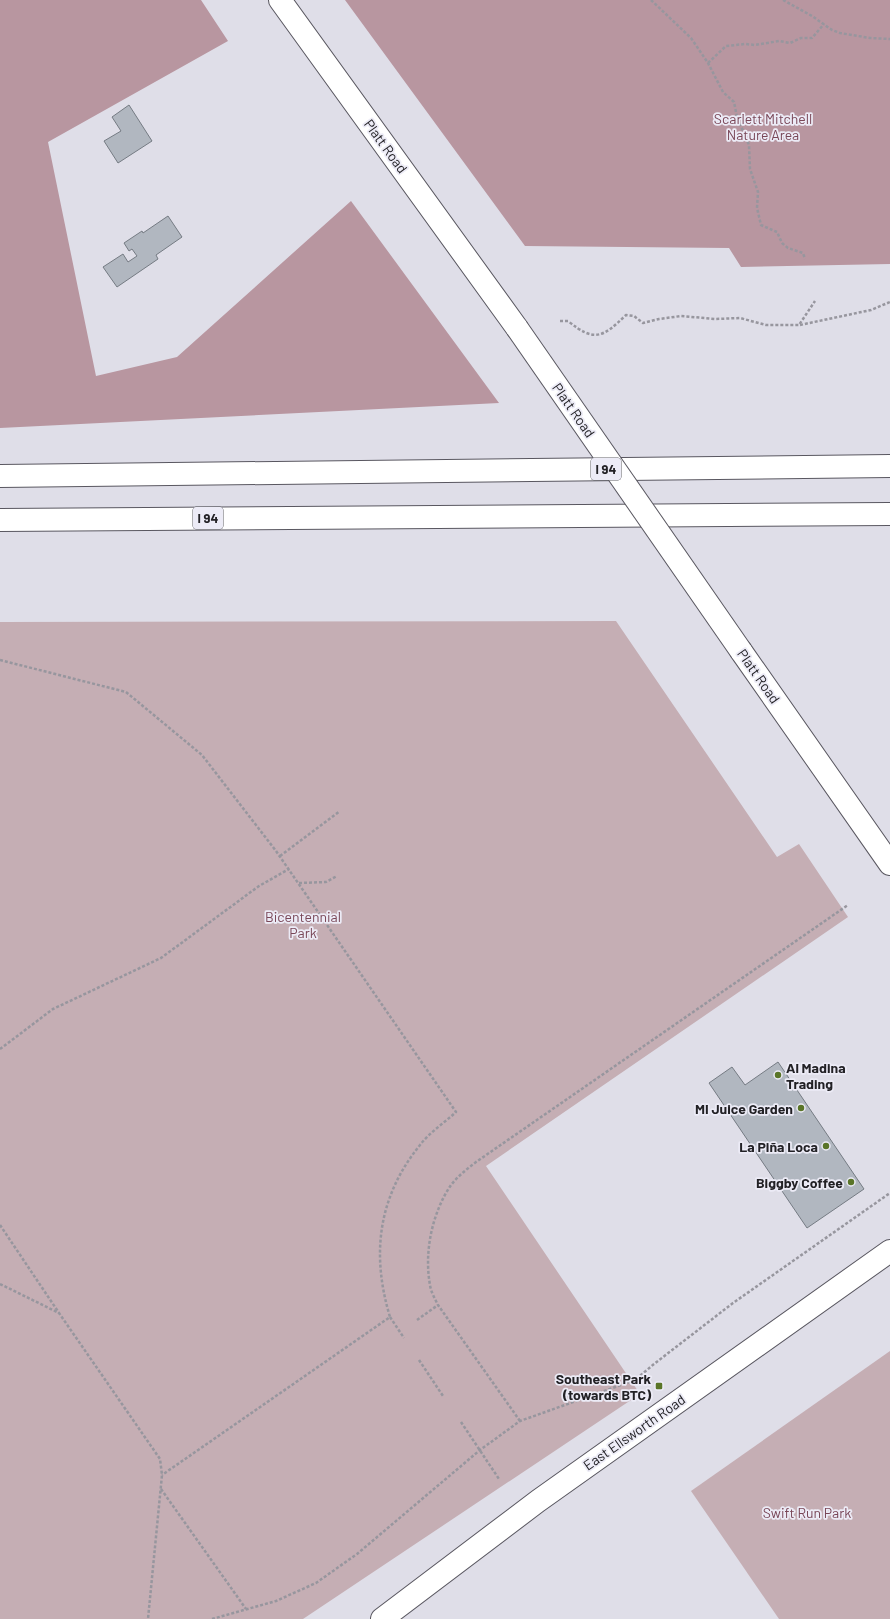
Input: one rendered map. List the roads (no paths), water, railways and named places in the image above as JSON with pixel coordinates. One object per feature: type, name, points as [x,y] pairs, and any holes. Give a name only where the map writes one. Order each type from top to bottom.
[{"type":"main road","name":"Platt Road","points":[[280,0],[517,328],[890,864]]},
{"type":"main road","name":"I 94","points":[[0,476],[890,466]]},
{"type":"main road","name":"I 94","points":[[0,520],[890,514]]},
{"type":"main road","name":"East Ellsworth Road","points":[[382,1619],[538,1501],[890,1251]]},
{"type":"place","name":"Al Madina Trading","points":[[778,1075]]},
{"type":"place","name":"MI Juice Garden","points":[[801,1108]]},
{"type":"place","name":"La Piña Loca","points":[[826,1146]]},
{"type":"place","name":"Biggby Coffee","points":[[851,1182]]},
{"type":"place","name":"Southeast Park (towards BTC)","points":[[659,1386]]},
{"type":"park label","name":"Scarlett Mitchell Nature Area","points":[[763,126]]},
{"type":"park label","name":"Bicentennial Park","points":[[303,924]]},
{"type":"park label","name":"Swift Run Park","points":[[807,1512]]}]
